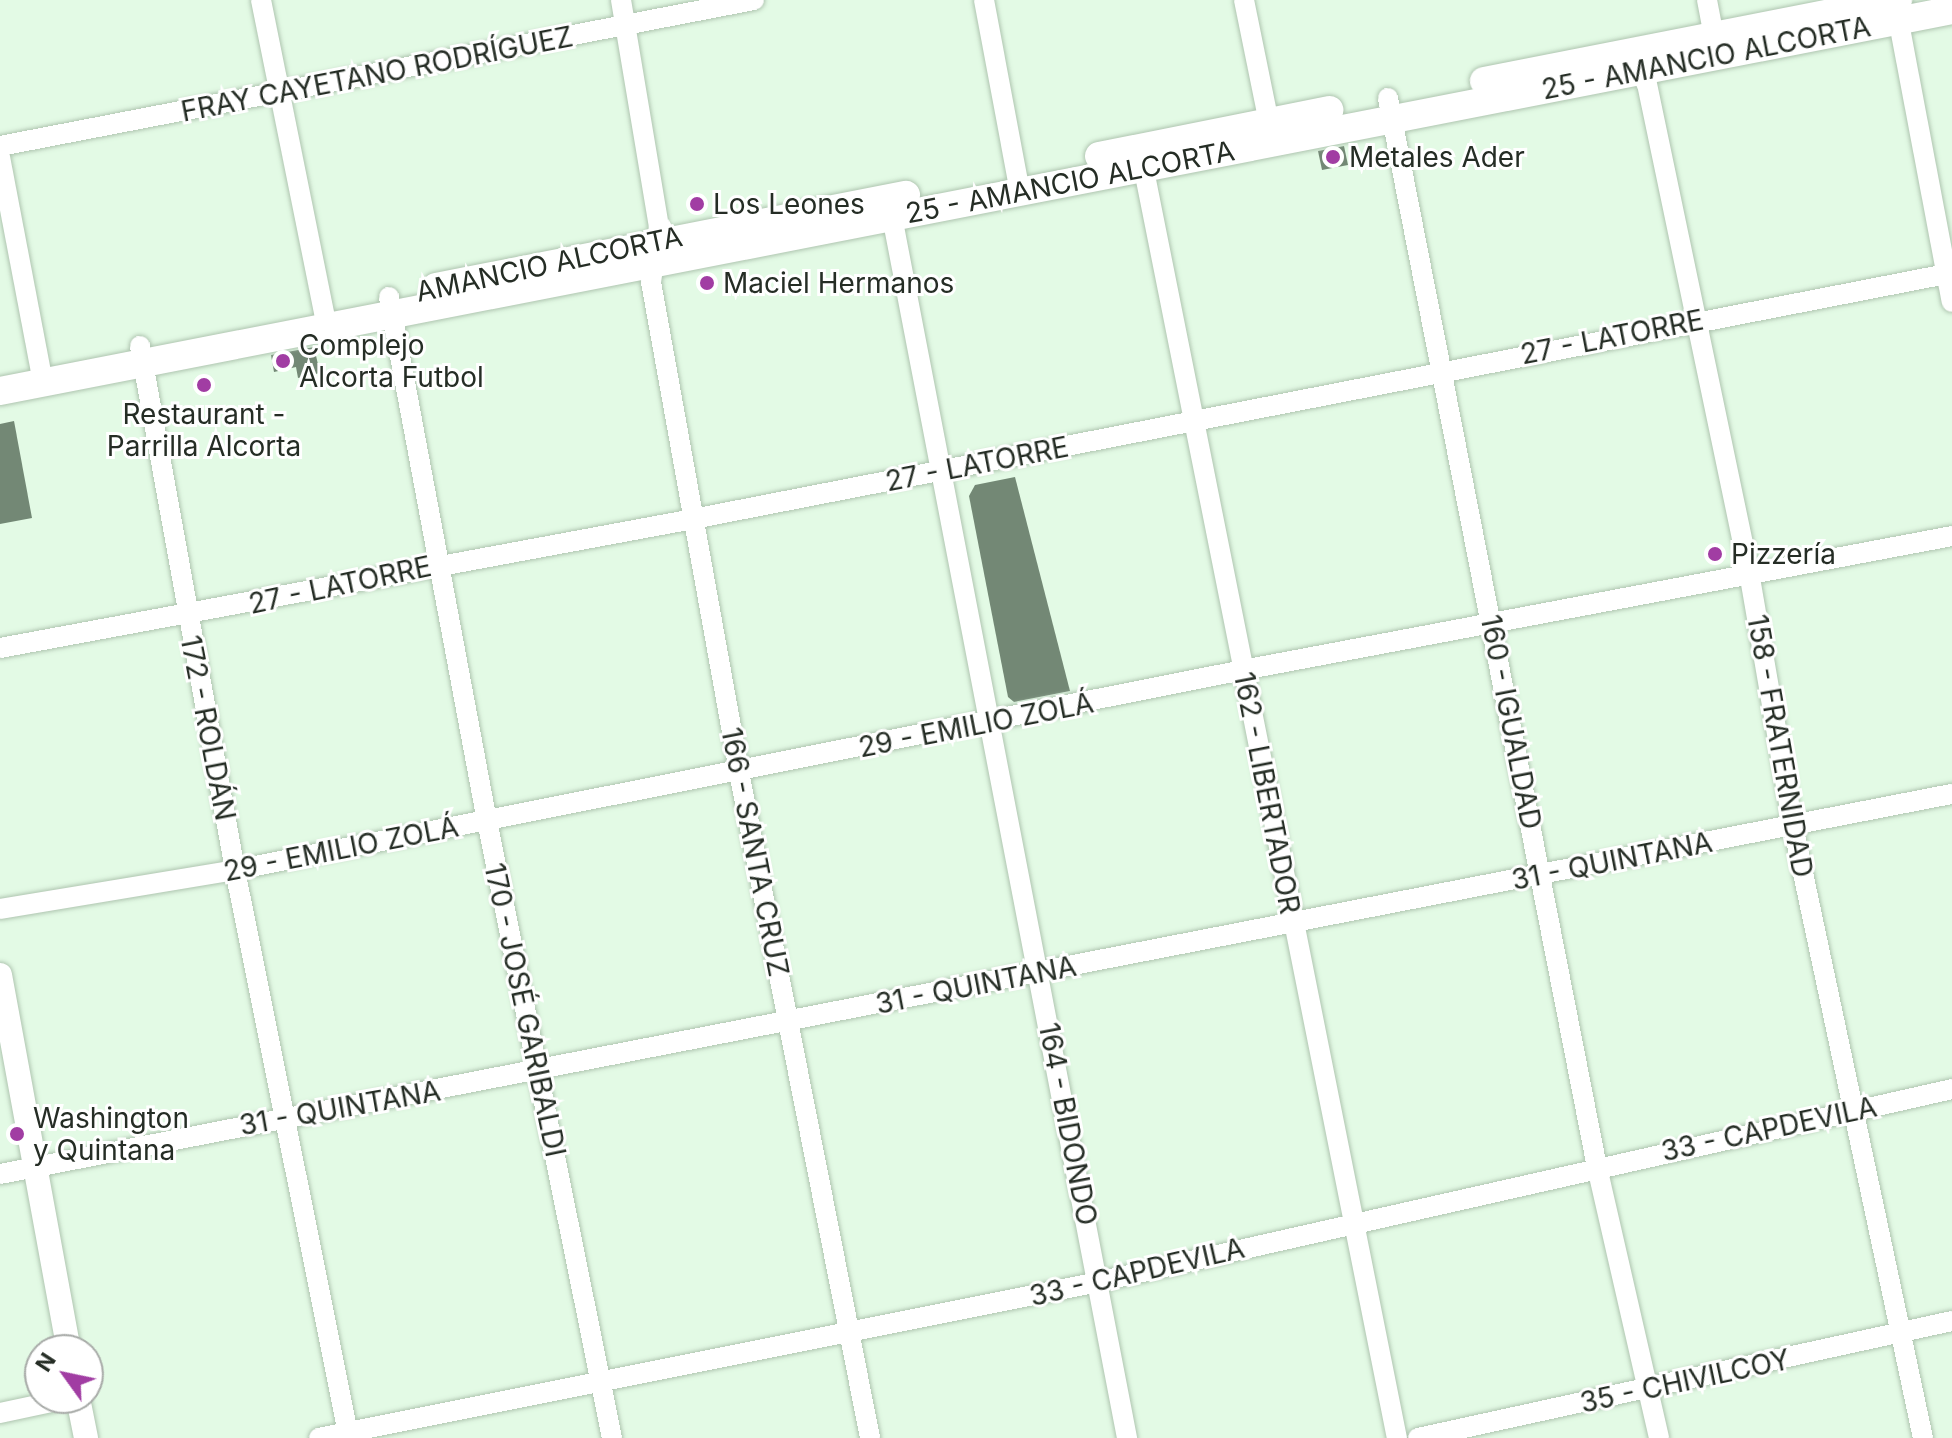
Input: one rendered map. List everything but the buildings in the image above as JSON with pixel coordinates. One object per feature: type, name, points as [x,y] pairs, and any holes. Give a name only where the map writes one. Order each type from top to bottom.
[{"type":"main road","name":"25 - AMANCIO ALCORTA","points":[[1897,7],[1952,10]]},
{"type":"main road","points":[[1643,62],[1897,7]]},
{"type":"main road","name":"25 - AMANCIO ALCORTA","points":[[654,253],[1390,107],[1643,62]]},
{"type":"main road","name":"AMANCIO ALCORTA","points":[[391,306],[654,253]]},
{"type":"main road","points":[[0,391],[41,375],[391,306]]},
{"type":"main road","points":[[0,374],[41,375]]},
{"type":"street","points":[[261,0],[325,318]]},
{"type":"street","name":"166 - SANTA CRUZ","points":[[621,0],[659,226],[654,253],[693,519],[739,772],[870,1438]]},
{"type":"street","name":"FRAY CAYETANO RODRÍGUEZ","points":[[0,146],[279,95],[754,0]]},
{"type":"street","points":[[984,0],[1019,182]]},
{"type":"street","points":[[1244,0],[1270,131]]},
{"type":"street","points":[[1707,0],[1716,48]]},
{"type":"street","points":[[1897,7],[1952,302]]},
{"type":"street","name":"158 - FRATERNIDAD","points":[[1643,62],[1749,572],[1793,826],[1851,1111],[1923,1438]]},
{"type":"street","name":"160 - IGUALDAD","points":[[1390,107],[1597,1167],[1659,1438]]},
{"type":"street","points":[[0,157],[41,375]]},
{"type":"street","name":"162 - LIBERTADOR","points":[[1142,157],[1351,1222],[1397,1438]]},
{"type":"street","name":"164 - BIDONDO","points":[[890,208],[943,470],[988,723],[1127,1438]]},
{"type":"street","name":"27 - LATORRE","points":[[0,648],[187,616],[439,564],[693,519],[1442,370],[1949,274]]},
{"type":"street","name":"170 - JOSÉ GARIBALDI","points":[[391,306],[487,821],[612,1438]]},
{"type":"street","name":"172 - ROLDÁN","points":[[141,354],[235,870],[348,1436]]},
{"type":"street","name":"29 - EMILIO ZOLÁ","points":[[0,909],[235,870],[1243,670],[1952,536]]},
{"type":"street","name":"31 - QUINTANA","points":[[0,1174],[284,1117],[538,1072],[1952,794]]},
{"type":"street","points":[[0,975],[38,1167],[66,1334]]},
{"type":"street","name":"33 - CAPDEVILA","points":[[319,1438],[348,1436],[1098,1282],[1351,1222],[1952,1089]]},
{"type":"street","name":"35 - CHIVILCOY","points":[[1418,1438],[1649,1390],[1952,1321]]},
{"type":"street","points":[[0,1413],[24,1408]]},
{"type":"street","points":[[81,1414],[86,1438]]},
{"type":"place","name":"Metales Ader","points":[[1333,157]]},
{"type":"place","name":"Los Leones","points":[[697,204]]},
{"type":"place","name":"Maciel Hermanos","points":[[707,283]]},
{"type":"place","name":"Complejo Alcorta Futbol","points":[[283,361]]},
{"type":"place","name":"Restaurant - Parrilla Alcorta","points":[[204,385]]},
{"type":"place","name":"Pizzería","points":[[1715,554]]},
{"type":"place","name":"Washington y Quintana","points":[[17,1134]]}]
